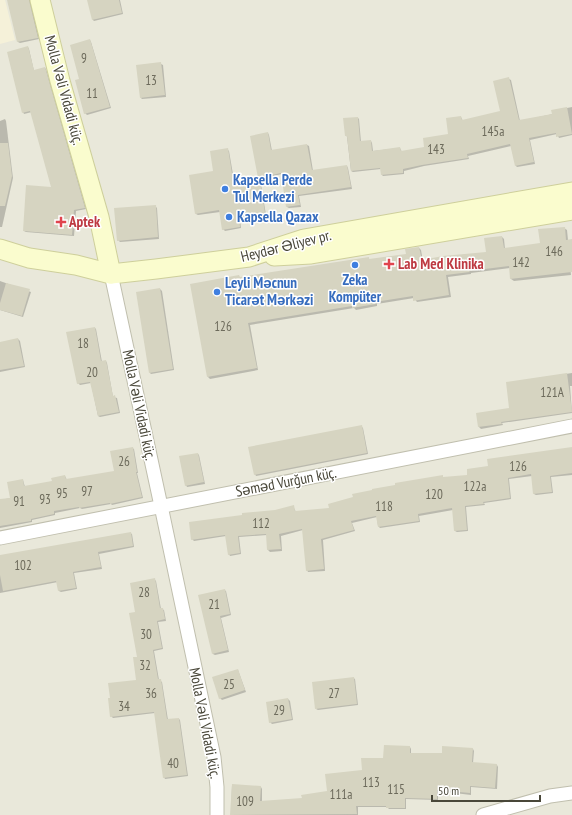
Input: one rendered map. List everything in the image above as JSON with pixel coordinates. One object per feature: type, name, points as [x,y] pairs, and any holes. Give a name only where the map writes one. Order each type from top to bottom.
[{"type":"main road","name":"Molla Vəli Vidadi küç.","points":[[40,0],[60,81],[99,217],[110,274]]},
{"type":"main road","name":"Heydər Əliyev pr.","points":[[0,249],[29,258],[76,265],[110,274],[249,257],[304,239],[572,192]]},
{"type":"main road","points":[[249,257],[311,254],[572,210]]},
{"type":"street","name":"Molla Vəli Vidadi küç.","points":[[110,274],[162,506],[214,757],[217,787],[217,815]]},
{"type":"street","name":"Səməd Vurğun küç.","points":[[0,538],[572,426]]},
{"type":"street","points":[[484,815],[550,796],[572,792]]},
{"type":"shaded area","points":[[0,0],[572,0],[572,815],[0,815]]},
{"type":"shaded area","points":[[0,0],[5,0],[15,40],[0,44]]},
{"type":"building","points":[[7,0],[29,0],[38,38],[17,42]]},
{"type":"building","points":[[87,0],[119,0],[122,13],[92,20]]},
{"type":"building","points":[[90,39],[110,107],[84,114],[75,80],[79,79],[70,45]]},
{"type":"building","points":[[28,46],[34,70],[45,67],[85,208],[74,210],[72,235],[23,231],[26,185],[51,187],[30,111],[22,113],[7,52]]},
{"type":"building","points":[[161,62],[165,95],[140,98],[136,65]]},
{"type":"building","points":[[509,77],[519,120],[552,114],[551,110],[567,107],[572,134],[556,137],[556,133],[529,138],[534,162],[515,166],[510,144],[467,154],[468,158],[403,169],[403,173],[381,175],[380,168],[351,171],[347,136],[345,136],[343,118],[358,117],[360,141],[371,140],[372,151],[400,147],[401,151],[424,147],[423,138],[448,134],[446,118],[461,116],[462,120],[500,111],[493,81]]},
{"type":"building","points":[[268,132],[271,150],[307,144],[312,170],[347,165],[351,187],[298,195],[300,205],[286,207],[281,173],[258,178],[250,136]]},
{"type":"building","points":[[0,143],[8,143],[12,176],[5,206],[0,206]]},
{"type":"building","points":[[228,148],[234,186],[260,181],[265,213],[239,217],[240,227],[222,230],[219,210],[195,214],[189,175],[213,171],[210,151]]},
{"type":"building","points":[[156,205],[158,237],[117,241],[114,208]]},
{"type":"building","points":[[565,227],[566,240],[572,239],[572,272],[510,279],[509,266],[469,271],[470,272],[446,275],[449,295],[413,301],[413,296],[375,302],[376,304],[352,308],[352,306],[248,323],[257,368],[207,377],[190,284],[239,275],[240,277],[369,257],[369,259],[406,254],[405,249],[419,247],[422,260],[443,256],[486,252],[484,238],[502,236],[504,248],[540,243],[538,229]]},
{"type":"building","points":[[6,283],[30,289],[22,316],[0,310],[0,303]]},
{"type":"building","points":[[160,288],[173,369],[149,373],[136,292]]},
{"type":"building","points":[[95,327],[101,361],[106,360],[113,396],[115,395],[119,412],[98,416],[90,382],[77,384],[66,332]]},
{"type":"building","points":[[18,338],[24,366],[0,370],[0,342]]},
{"type":"building","points":[[567,373],[572,412],[501,422],[502,424],[478,427],[476,413],[509,408],[506,382]]},
{"type":"building","points":[[362,425],[367,453],[254,475],[248,447]]},
{"type":"building","points":[[133,447],[136,472],[142,497],[110,504],[54,511],[54,514],[31,519],[31,521],[0,526],[0,499],[10,498],[7,482],[23,479],[24,486],[52,481],[51,478],[65,475],[66,479],[114,471],[110,451]]},
{"type":"building","points":[[572,447],[572,473],[550,476],[552,492],[533,494],[531,474],[508,478],[510,498],[483,502],[484,504],[465,506],[467,530],[454,531],[452,508],[418,514],[419,521],[378,527],[376,516],[351,521],[354,530],[321,539],[324,569],[306,571],[302,529],[279,534],[281,549],[267,550],[266,534],[238,536],[240,553],[228,555],[225,535],[191,540],[189,522],[242,515],[242,513],[275,510],[294,505],[295,511],[329,508],[328,504],[353,497],[352,494],[395,485],[395,483],[443,475],[443,477],[467,475],[467,469],[488,466],[487,459]]},
{"type":"building","points":[[198,453],[204,482],[185,486],[179,456]]},
{"type":"building","points":[[131,532],[133,546],[98,552],[101,567],[73,572],[76,588],[58,591],[56,581],[3,591],[0,575],[0,555]]},
{"type":"building","points":[[155,578],[160,608],[163,608],[165,619],[157,621],[162,648],[153,650],[158,679],[161,679],[167,719],[179,718],[187,775],[163,778],[154,712],[110,717],[108,698],[110,698],[108,683],[136,680],[133,657],[137,657],[129,613],[135,612],[130,583]]},
{"type":"building","points":[[225,589],[230,614],[220,616],[228,650],[212,654],[198,595]]},
{"type":"building","points":[[238,669],[245,690],[219,699],[212,677]]},
{"type":"building","points":[[354,677],[357,704],[315,709],[312,682]]},
{"type":"building","points":[[288,698],[292,719],[269,723],[266,702]]},
{"type":"building","points":[[384,745],[410,746],[410,753],[442,753],[442,746],[473,748],[472,762],[497,764],[495,788],[470,786],[470,793],[437,790],[437,799],[405,798],[405,808],[386,808],[386,806],[356,806],[357,814],[230,815],[232,784],[261,786],[260,801],[302,798],[301,795],[327,791],[325,774],[362,770],[361,758],[383,758]]},
{"type":"place","name":"Kapsella Perde Tul Merkezi","points":[[225,189]]},
{"type":"place","name":"Kapsella Qazax","points":[[229,217]]},
{"type":"place","name":"Aptek","points":[[61,222]]},
{"type":"place","name":"Lab Med Klinika","points":[[389,264]]},
{"type":"place","name":"Zeka Kompüter","points":[[355,265]]},
{"type":"place","name":"Leyli Məcnun Ticarət Mərkəzi","points":[[217,292]]}]
